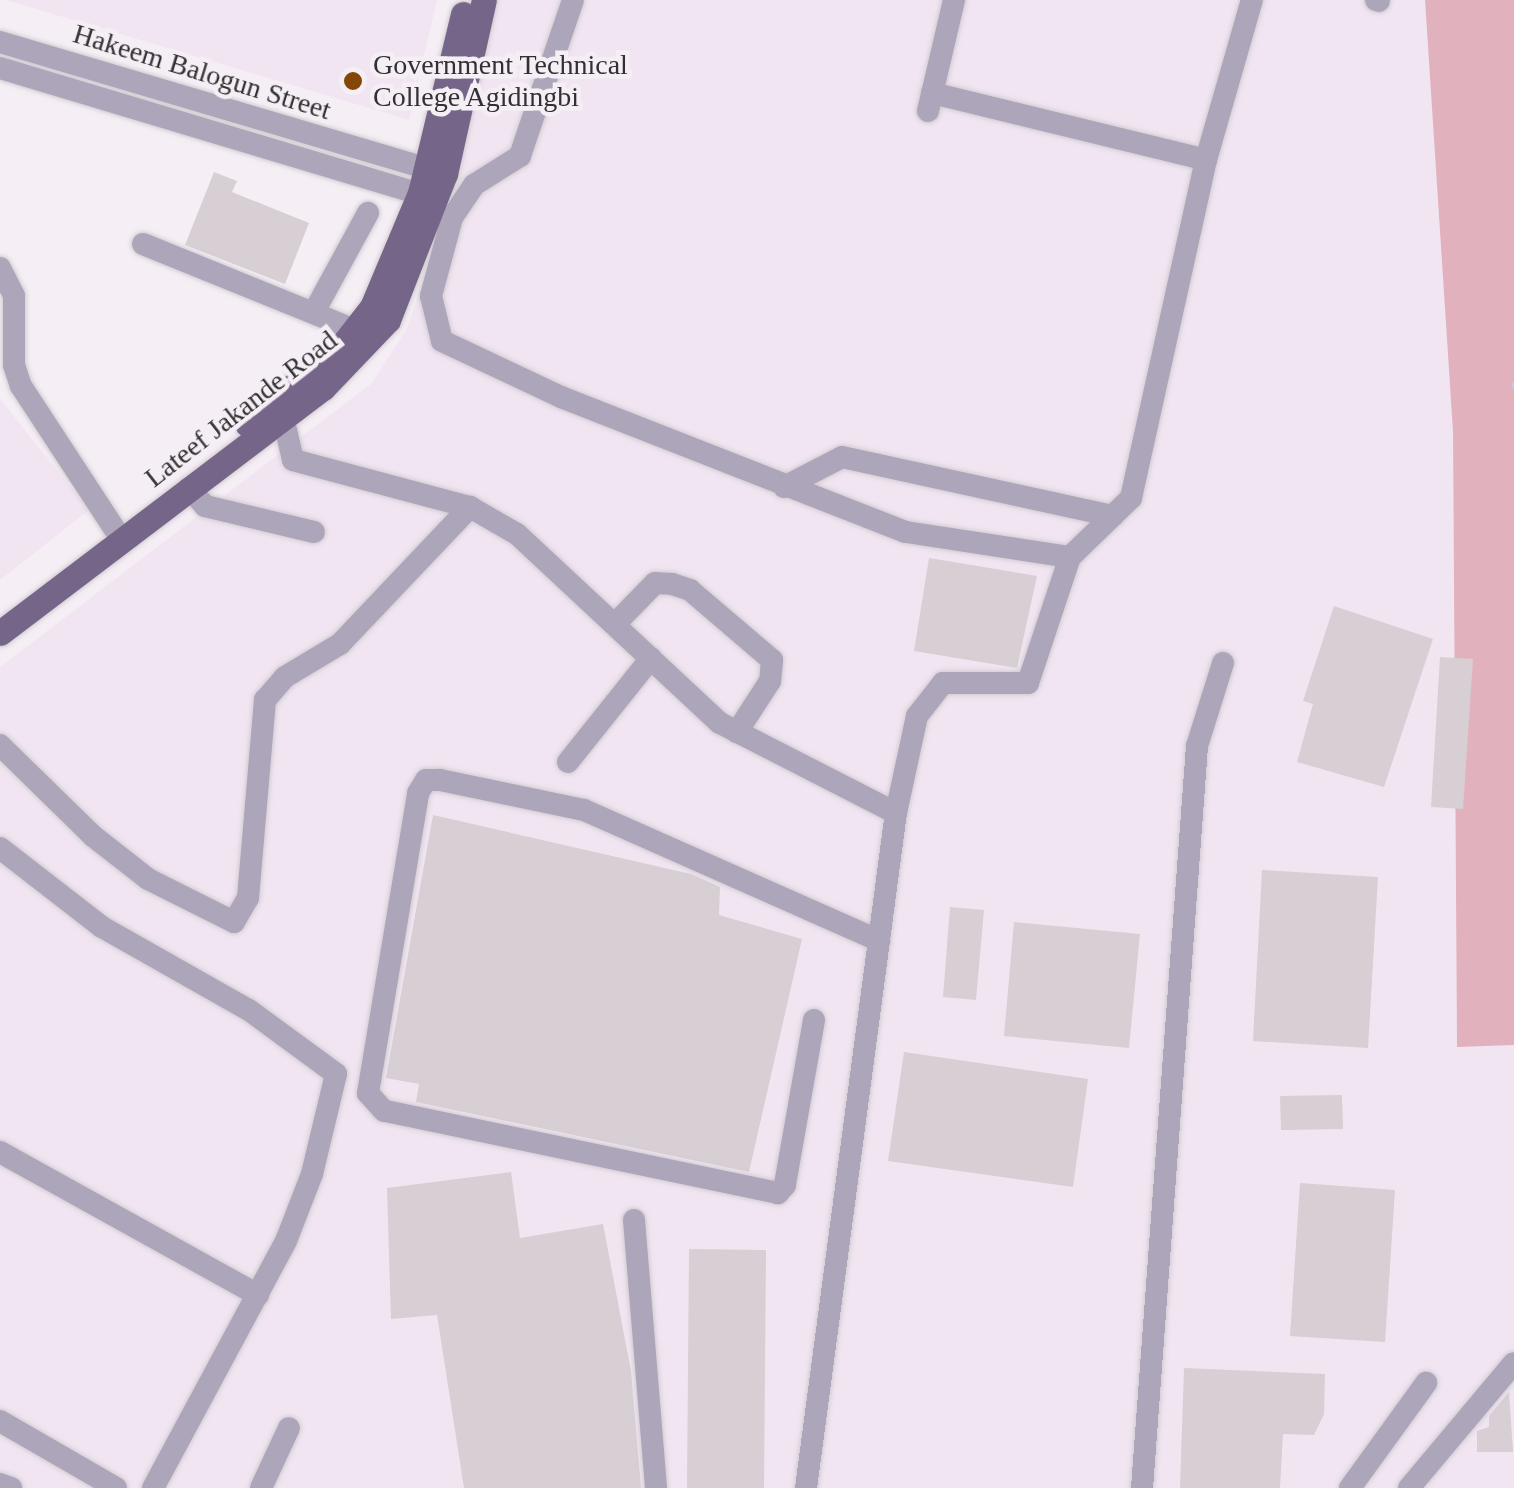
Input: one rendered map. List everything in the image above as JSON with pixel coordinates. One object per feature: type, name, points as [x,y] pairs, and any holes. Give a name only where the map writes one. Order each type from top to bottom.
[{"type":"main road","name":"Lateef Jakande Road","points":[[0,611],[114,528],[286,393],[354,330],[380,292],[432,184],[467,0]]},
{"type":"main road","name":"Lateef Jakande Road","points":[[0,633],[358,358],[388,320],[432,184],[484,0]]},
{"type":"street","points":[[954,0],[930,102],[1206,160]]},
{"type":"street","points":[[806,1488],[896,813],[916,716],[929,693],[943,683],[1028,684],[1070,558],[1131,498],[1142,466],[1206,160],[1252,0]]},
{"type":"street","points":[[568,1],[520,156],[474,185],[452,218],[430,296],[434,326],[442,340],[560,397],[906,532],[1070,558]]},
{"type":"street","name":"Hakeem Balogun Street","points":[[0,42],[174,93],[432,184]]},
{"type":"street","name":"Hakeem Balogun Street","points":[[0,68],[166,118],[432,184]]},
{"type":"street","points":[[166,118],[174,93]]},
{"type":"street","points":[[314,312],[368,213]]},
{"type":"street","points":[[143,244],[354,330]]},
{"type":"street","points":[[0,268],[14,296],[14,365],[22,386],[114,528]]},
{"type":"street","points":[[283,417],[287,451],[301,464],[470,506],[517,534],[737,732],[896,813]]},
{"type":"street","points":[[784,487],[842,457],[1113,516]]},
{"type":"street","points":[[189,488],[205,506],[314,532]]},
{"type":"street","points":[[0,745],[92,836],[148,878],[206,913],[234,922],[248,898],[265,700],[285,677],[340,644],[470,506]]},
{"type":"street","points":[[615,624],[655,583],[672,584],[690,590],[772,660],[770,681],[737,732]]},
{"type":"street","points":[[568,762],[652,658]]},
{"type":"street","points":[[1142,1488],[1197,746],[1223,663]]},
{"type":"street","points":[[814,1020],[785,1185],[778,1193],[384,1111],[368,1093],[418,794],[426,780],[584,810],[878,942]]},
{"type":"street","points":[[0,848],[102,927],[249,1010],[336,1074],[312,1174],[258,1295],[153,1488]]},
{"type":"street","points":[[0,1152],[258,1295]]},
{"type":"street","points":[[634,1220],[656,1488]]},
{"type":"street","points":[[1409,1488],[1514,1364]]},
{"type":"street","points":[[1350,1488],[1426,1382]]},
{"type":"street","points":[[0,1421],[116,1488]]},
{"type":"street","points":[[261,1488],[290,1428]]},
{"type":"street","points":[[0,1484],[11,1488]]},
{"type":"shaded area","name":"Government Technical College Agidingbi","points":[[6,0],[437,0],[409,120]]},
{"type":"shaded area","points":[[497,0],[1425,0],[1453,432],[1457,1046],[1514,1045],[1514,1488],[0,1488],[0,667],[372,383],[407,328],[442,226]]},
{"type":"shaded area","points":[[1425,0],[1514,0],[1514,1045],[1457,1047],[1453,432]]},
{"type":"shaded area","points":[[0,399],[89,510],[0,580]]},
{"type":"building","points":[[214,172],[237,181],[232,192],[309,223],[285,284],[185,245]]},
{"type":"building","points":[[929,558],[1037,576],[1017,668],[914,651]]},
{"type":"building","points":[[1334,606],[1433,639],[1384,787],[1297,762],[1313,704],[1303,701]]},
{"type":"building","points":[[1440,657],[1473,659],[1463,809],[1431,807]]},
{"type":"building","points":[[433,815],[691,874],[720,887],[719,915],[802,939],[749,1172],[416,1102],[419,1084],[386,1078]]},
{"type":"building","points":[[1262,870],[1378,877],[1368,1048],[1253,1041]]},
{"type":"building","points":[[950,907],[984,910],[976,1000],[943,997]]},
{"type":"building","points":[[1014,922],[1140,934],[1129,1048],[1004,1036]]},
{"type":"building","points":[[904,1052],[1088,1079],[1073,1187],[888,1161]]},
{"type":"building","points":[[1342,1095],[1343,1129],[1281,1130],[1280,1096]]},
{"type":"building","points":[[511,1172],[520,1238],[603,1224],[631,1371],[641,1488],[464,1488],[437,1315],[391,1319],[387,1188]]},
{"type":"building","points":[[1300,1183],[1395,1190],[1385,1342],[1290,1336]]},
{"type":"building","points":[[689,1249],[766,1250],[764,1488],[687,1488]]},
{"type":"building","points":[[1184,1368],[1325,1374],[1324,1414],[1314,1435],[1283,1434],[1280,1488],[1180,1488]]},
{"type":"building","points":[[1509,1392],[1513,1452],[1477,1452],[1477,1431],[1489,1427],[1489,1416]]},
{"type":"place","name":"Government Technical College Agidingbi","points":[[353,81]]}]
